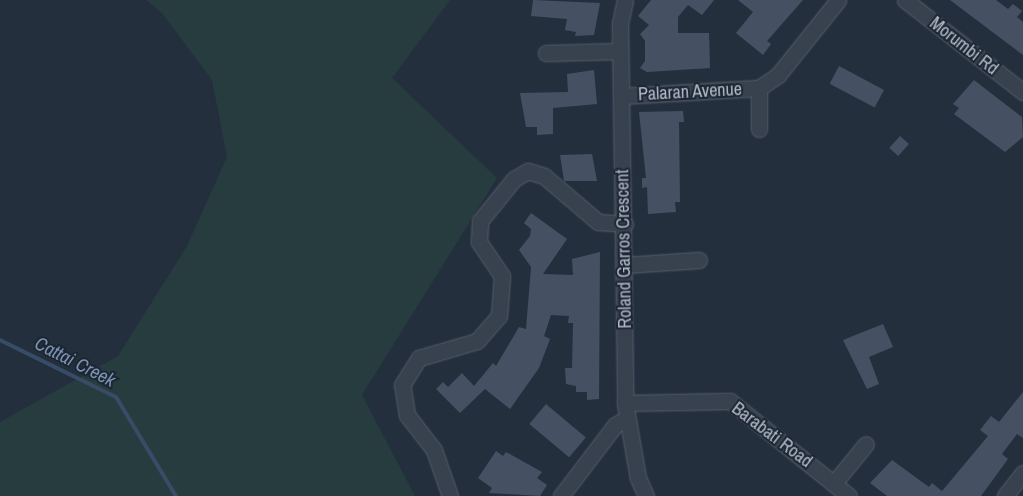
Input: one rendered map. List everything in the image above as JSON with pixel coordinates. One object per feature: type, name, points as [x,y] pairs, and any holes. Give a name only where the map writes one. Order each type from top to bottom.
[{"type":"street","name":"Roland Garros Crescent","points":[[625,0],[620,51],[625,224],[625,404],[626,419],[646,496]]},
{"type":"street","points":[[759,129],[759,88],[778,74],[838,0]]},
{"type":"street","name":"Morumbi Rd","points":[[905,0],[1023,92]]},
{"type":"street","points":[[546,53],[620,51]]},
{"type":"street","name":"Palaran Avenue","points":[[621,96],[759,88]]},
{"type":"street","points":[[450,496],[434,450],[403,406],[402,385],[419,358],[477,340],[499,316],[502,276],[480,242],[480,221],[517,176],[534,172],[598,222],[625,224]]},
{"type":"street","points":[[625,265],[699,260]]},
{"type":"street","name":"Barabati Road","points":[[625,404],[730,401],[850,496]]},
{"type":"street","points":[[561,496],[615,425],[626,419]]},
{"type":"street","points":[[834,483],[866,444]]},
{"type":"street","points":[[1005,496],[1023,473]]},
{"type":"green space","points":[[146,0],[450,0],[392,78],[497,178],[362,395],[415,496],[0,496],[0,422],[118,356],[187,246],[227,157],[212,80],[162,13]]},
{"type":"building","points":[[533,0],[600,3],[594,35],[575,36],[576,32],[565,30],[567,19],[531,16]]},
{"type":"building","points":[[651,0],[714,0],[702,15],[688,5],[678,17],[678,33],[709,33],[710,68],[647,72],[640,68],[645,61],[645,41],[640,34],[649,25],[638,16]]},
{"type":"building","points":[[738,0],[803,0],[767,41],[771,44],[763,55],[736,33],[753,12]]},
{"type":"building","points":[[950,0],[996,0],[1008,9],[1013,4],[1022,11],[1017,17],[1023,22],[1023,55]]},
{"type":"building","points":[[839,66],[884,90],[875,108],[830,84]]},
{"type":"building","points":[[594,70],[597,104],[553,108],[553,134],[537,135],[537,127],[526,127],[520,93],[568,92],[567,74]]},
{"type":"building","points":[[974,80],[1022,117],[1023,137],[1005,152],[954,114],[959,108],[953,104]]},
{"type":"building","points":[[683,111],[684,122],[679,122],[680,202],[675,202],[676,212],[648,214],[647,187],[642,188],[642,178],[646,178],[639,112]]},
{"type":"building","points":[[900,136],[909,144],[898,156],[889,148]]},
{"type":"building","points":[[592,154],[597,181],[564,181],[560,155]]},
{"type":"building","points":[[531,213],[567,239],[543,274],[573,275],[572,259],[600,252],[599,399],[587,400],[587,392],[576,392],[576,386],[566,384],[565,368],[572,368],[573,323],[568,323],[569,316],[551,315],[544,336],[550,339],[539,368],[510,409],[485,389],[460,413],[436,389],[443,382],[448,387],[462,373],[474,386],[493,363],[496,366],[519,327],[526,329],[531,267],[519,250],[530,236],[531,229],[524,223]]},
{"type":"building","points":[[883,324],[893,347],[869,357],[879,384],[867,389],[843,340]]},
{"type":"building","points":[[1023,392],[1023,438],[1017,434],[1002,454],[1008,459],[981,496],[887,496],[870,483],[892,460],[929,487],[932,483],[942,491],[988,436],[980,430],[991,416],[999,422]]},
{"type":"building","points":[[546,404],[586,437],[569,457],[529,424]]},
{"type":"building","points":[[496,451],[503,456],[506,452],[542,472],[537,478],[547,485],[540,496],[489,493],[492,488],[478,478]]},
{"type":"waterway","name":"Cattai Creek","points":[[0,340],[116,397],[176,496]]}]
